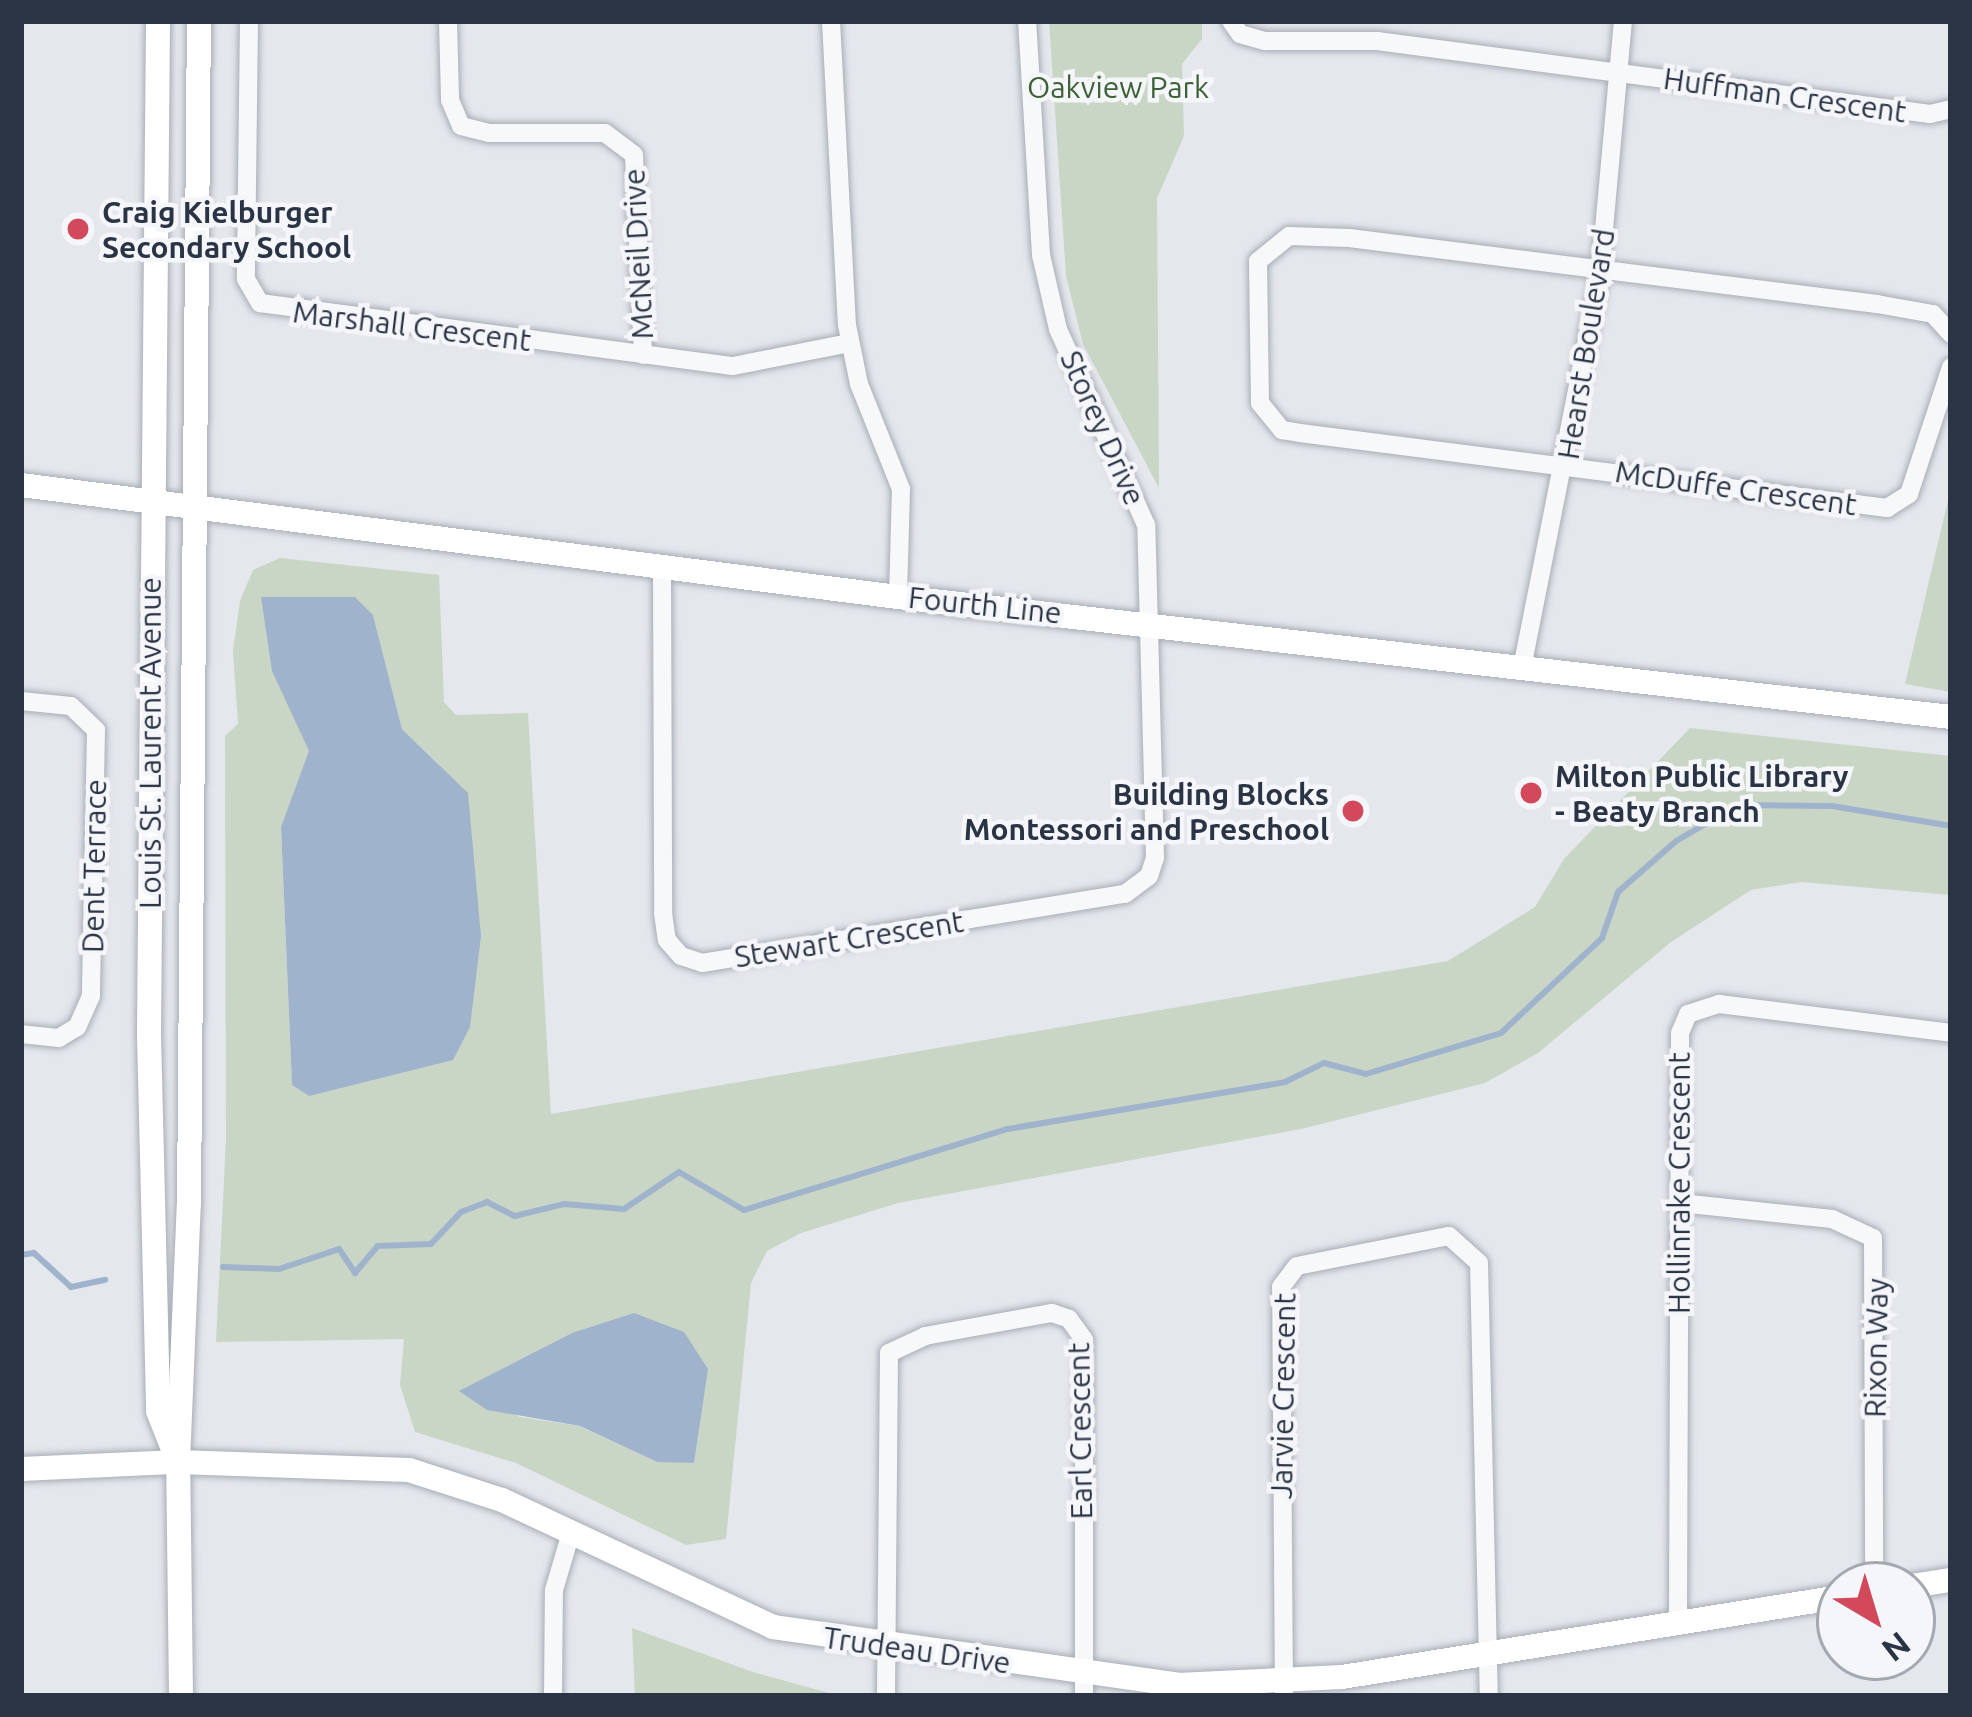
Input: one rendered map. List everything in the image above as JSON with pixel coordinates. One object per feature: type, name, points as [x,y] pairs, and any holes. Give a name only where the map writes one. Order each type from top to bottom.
[{"type":"main road","name":"Louis St. Laurent Avenue","points":[[158,21],[151,500],[158,1411],[178,1462]]},
{"type":"main road","name":"Louis St. Laurent Avenue","points":[[182,1696],[178,1462],[189,1181],[189,505],[199,21]]},
{"type":"main road","name":"Fourth Line","points":[[21,485],[898,597],[1523,663],[1951,717]]},
{"type":"main road","name":"Trudeau Drive","points":[[21,1469],[178,1462],[409,1470],[502,1500],[571,1537],[773,1627],[1082,1683],[1283,1690],[1486,1651],[1816,1600]]},
{"type":"street","name":"Marshall Crescent","points":[[249,21],[250,296],[275,309],[748,365],[850,343]]},
{"type":"street","name":"McNeil Drive","points":[[448,21],[451,100],[461,126],[489,134],[605,133],[634,155],[643,356]]},
{"type":"street","points":[[831,21],[850,343],[901,489],[898,597]]},
{"type":"street","name":"Storey Drive","points":[[1027,21],[1041,255],[1058,329],[1133,482],[1146,525],[1152,622]]},
{"type":"street","name":"Huffman Crescent","points":[[1231,21],[1253,40],[1377,40],[1930,114],[1951,109]]},
{"type":"street","name":"Hearst Boulevard","points":[[1523,663],[1568,465],[1600,274],[1623,21]]},
{"type":"street","name":"McDuffe Crescent","points":[[1600,274],[1289,236],[1258,261],[1260,404],[1282,430],[1894,507],[1910,494],[1951,367]]},
{"type":"street","points":[[1600,274],[1877,304],[1933,314],[1951,334]]},
{"type":"street","name":"Stewart Crescent","points":[[662,568],[663,913],[672,949],[702,963],[1141,886],[1155,858],[1152,622]]},
{"type":"street","name":"Dent Terrace","points":[[21,701],[71,706],[96,730],[91,996],[76,1027],[59,1038],[21,1034]]},
{"type":"street","name":"Hollinrake Crescent","points":[[1678,1619],[1680,1034],[1688,1014],[1719,1004],[1951,1034]]},
{"type":"street","name":"Rixon Way","points":[[1680,1203],[1832,1220],[1873,1238],[1874,1561]]},
{"type":"street","name":"Jarvie Crescent","points":[[1283,1690],[1281,1287],[1298,1266],[1449,1236],[1479,1263],[1486,1651]]},
{"type":"street","name":"Earl Crescent","points":[[881,1646],[889,1353],[925,1336],[1052,1313],[1069,1319],[1084,1340],[1082,1683]]},
{"type":"street","points":[[553,1696],[554,1590],[571,1537]]},
{"type":"street","points":[[881,1646],[886,1696]]},
{"type":"street","points":[[1486,1651],[1489,1696]]},
{"type":"green space","name":"Oakview Park","points":[[1049,21],[1202,21],[1202,39],[1182,64],[1184,136],[1157,198],[1159,488],[1083,344],[1066,276]]},
{"type":"green space","points":[[1951,487],[1951,692],[1905,684]]},
{"type":"green space","points":[[280,558],[439,575],[444,702],[456,715],[528,713],[551,1114],[1448,961],[1535,907],[1564,859],[1690,728],[1951,756],[1951,895],[1801,882],[1751,890],[1671,942],[1538,1053],[1485,1083],[1301,1129],[898,1203],[801,1233],[767,1251],[751,1283],[726,1539],[686,1545],[516,1463],[415,1432],[400,1385],[404,1339],[216,1342],[226,1140],[225,736],[238,724],[233,650],[240,601],[253,570]],"holes":[[[373,615],[402,729],[440,765],[292,1085],[281,827]],[[572,1333],[657,1462],[579,1426],[520,1417],[460,1391]]]},
{"type":"green space","points":[[632,1628],[753,1672],[840,1696],[635,1696]]},
{"type":"water","points":[[261,597],[355,597],[373,615],[402,729],[468,793],[481,936],[470,1027],[453,1060],[309,1096],[292,1085],[281,827],[309,751],[272,671]]},
{"type":"water","points":[[634,1313],[684,1332],[708,1369],[694,1463],[657,1462],[580,1426],[487,1410],[459,1391],[572,1333]]},
{"type":"waterway","points":[[223,1267],[279,1269],[339,1249],[355,1273],[378,1246],[431,1244],[461,1212],[487,1202],[515,1216],[564,1204],[624,1209],[679,1172],[744,1210],[1008,1129],[1285,1082],[1324,1063],[1366,1074],[1501,1033],[1602,938],[1618,892],[1676,841],[1738,805],[1832,806],[1951,826]]},
{"type":"waterway","points":[[21,1255],[34,1253],[71,1287],[105,1280]]},
{"type":"place","name":"Craig Kielburger Secondary School","points":[[78,229]]},
{"type":"place","name":"Milton Public Library - Beaty Branch","points":[[1531,793]]},
{"type":"place","name":"Building Blocks Montessori and Preschool","points":[[1353,811]]}]
